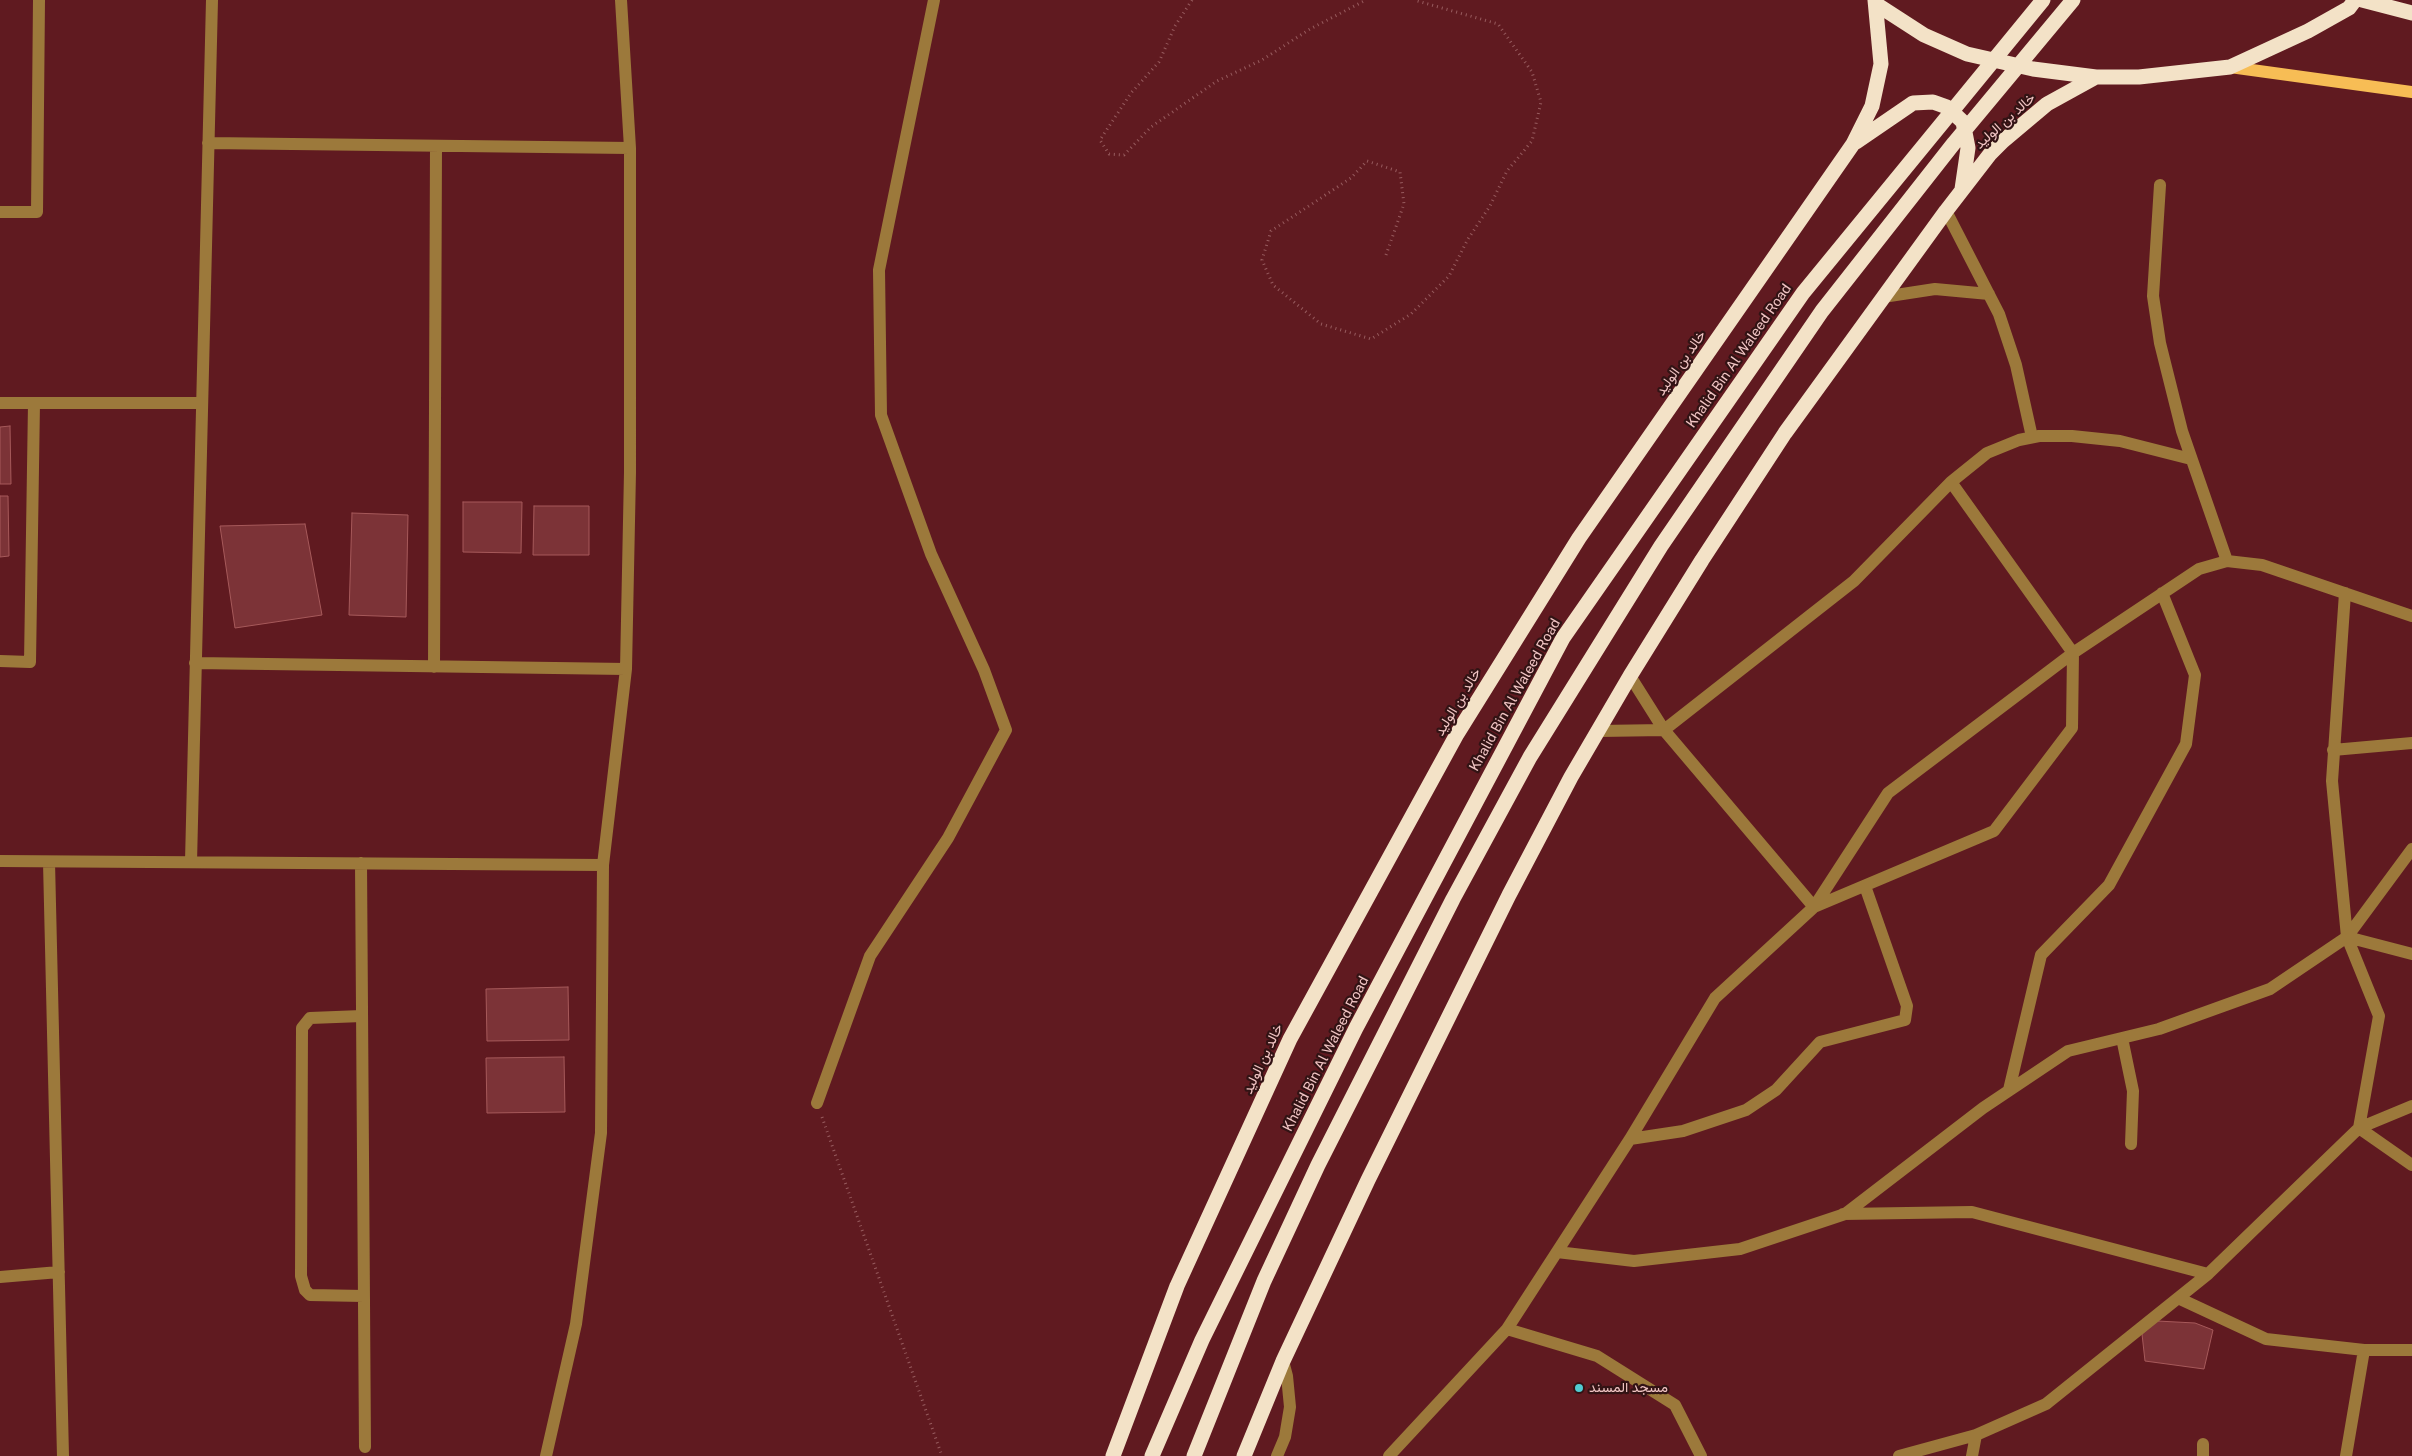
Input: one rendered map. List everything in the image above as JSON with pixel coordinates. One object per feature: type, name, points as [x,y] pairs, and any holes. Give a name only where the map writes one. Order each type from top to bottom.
[{"type":"highway","name":"Khalid Bin Al Waleed Road","points":[[1152,1456],[1202,1340],[1356,1028],[1563,638],[1803,293],[2043,0]]},
{"type":"highway","points":[[1194,1456],[1264,1281],[1318,1165],[1453,899],[1530,757],[1661,546],[1822,311],[1954,143],[2073,0]]},
{"type":"highway","name":"خالد بن الوليد","points":[[1874,1],[1924,35],[1967,54],[2033,69],[2096,77],[2139,77],[2230,67],[2308,31],[2349,8],[2355,0]]},
{"type":"highway","points":[[2362,0],[2412,13]]},
{"type":"highway","name":"خالد بن الوليد","points":[[1112,1456],[1177,1286],[1290,1039],[1457,734],[1579,538],[1853,144],[1872,106],[1881,64],[1874,1]]},
{"type":"highway","name":"خالد بن الوليد","points":[[1244,1456],[1283,1361],[1368,1180],[1509,895],[1571,777],[1630,676],[1785,433],[1961,190],[1990,154],[2047,104],[2096,77]]},
{"type":"highway","points":[[1853,144],[1913,103],[1933,102],[1947,107],[1963,122],[1968,148],[1961,190]]},
{"type":"main road","points":[[2230,67],[2412,92]]},
{"type":"street","points":[[0,212],[37,212],[39,0]]},
{"type":"street","points":[[191,862],[212,0]]},
{"type":"street","points":[[546,1456],[576,1324],[601,1133],[603,865],[626,669],[630,472],[630,148],[622,0]]},
{"type":"street","points":[[817,1103],[870,956],[948,838],[1006,730],[984,670],[931,554],[881,415],[879,270],[934,0]]},
{"type":"street","points":[[208,143],[630,148]]},
{"type":"street","points":[[434,667],[436,146]]},
{"type":"street","points":[[2160,185],[2153,296],[2160,343],[2182,431],[2227,561]]},
{"type":"street","points":[[1946,210],[1999,314],[2016,365],[2032,437]]},
{"type":"street","points":[[1884,297],[1935,289],[1988,294]]},
{"type":"street","points":[[0,403],[202,404]]},
{"type":"street","points":[[0,661],[30,662],[34,403]]},
{"type":"street","points":[[1599,731],[1664,730],[1854,581],[1951,482],[1986,453],[2032,437],[2072,436],[2120,441],[2191,458]]},
{"type":"street","points":[[1814,907],[1994,831],[2072,728],[2073,653],[1951,482]]},
{"type":"street","points":[[1389,1456],[1507,1329],[1630,1139],[1715,998],[1814,907],[1888,792],[2073,653],[2199,569],[2227,561],[2262,566],[2412,616]]},
{"type":"street","points":[[2010,1090],[2041,955],[2109,885],[2186,744],[2195,675],[2162,592]]},
{"type":"street","points":[[2345,593],[2332,781],[2347,937],[2379,1016],[2359,1128]]},
{"type":"street","points":[[195,663],[626,669]]},
{"type":"street","points":[[1630,676],[1664,730],[1814,907]]},
{"type":"street","points":[[2334,750],[2412,743]]},
{"type":"street","points":[[1558,1252],[1634,1261],[1740,1249],[1843,1214],[2010,1090],[2068,1051],[2159,1029],[2270,989],[2347,937],[2412,849]]},
{"type":"street","points":[[0,861],[603,865]]},
{"type":"street","points":[[49,862],[63,1456]]},
{"type":"street","points":[[361,864],[365,1447]]},
{"type":"street","points":[[1630,1139],[1683,1131],[1746,1110],[1776,1090],[1820,1042],[1905,1020],[1907,1006],[1865,886]]},
{"type":"street","points":[[2347,937],[2412,954]]},
{"type":"street","points":[[362,1016],[310,1018],[302,1028],[301,1276],[305,1290],[310,1295],[364,1296]]},
{"type":"street","points":[[2122,1038],[2133,1091],[2131,1144]]},
{"type":"street","points":[[1899,1456],[1976,1435],[2046,1404],[2208,1274],[2359,1128],[2412,1106]]},
{"type":"street","points":[[2359,1128],[2412,1165]]},
{"type":"street","points":[[1843,1214],[1972,1212],[2208,1274]]},
{"type":"street","points":[[0,1277],[59,1272]]},
{"type":"street","points":[[2178,1298],[2266,1339],[2364,1350],[2412,1350]]},
{"type":"street","points":[[1507,1329],[1597,1356],[1675,1405],[1701,1456]]},
{"type":"street","points":[[2346,1456],[2364,1350]]},
{"type":"street","points":[[1277,1456],[1285,1437],[1290,1407],[1287,1376],[1283,1361]]},
{"type":"street","points":[[1972,1456],[1976,1435]]},
{"type":"path","points":[[1192,0],[1175,26],[1159,62],[1131,93],[1100,140],[1109,154],[1124,155],[1151,127],[1217,81],[1262,60],[1310,29],[1366,0]]},
{"type":"path","points":[[1386,255],[1404,204],[1400,172],[1367,161],[1351,178],[1271,231],[1262,260],[1274,285],[1320,324],[1370,339],[1410,314],[1449,276],[1468,239],[1490,206],[1506,170],[1532,142],[1541,102],[1532,72],[1498,24],[1414,0]]},
{"type":"path","points":[[817,1103],[942,1456]]},
{"type":"building","points":[[10,426],[11,484],[0,484],[0,427]]},
{"type":"building","points":[[0,496],[8,496],[9,556],[0,557]]},
{"type":"building","points":[[463,502],[522,502],[521,553],[463,552]]},
{"type":"building","points":[[534,506],[589,506],[589,555],[533,555]]},
{"type":"building","points":[[352,513],[408,515],[406,617],[349,615]]},
{"type":"building","points":[[305,524],[322,615],[235,628],[220,526]]},
{"type":"building","points":[[568,987],[569,1040],[487,1041],[486,989]]},
{"type":"building","points":[[564,1057],[565,1112],[487,1113],[486,1058]]},
{"type":"building","points":[[2157,1321],[2195,1323],[2213,1330],[2204,1369],[2145,1361],[2142,1334]]},
{"type":"place","name":"مسجد المسند","points":[[1579,1388]]}]
